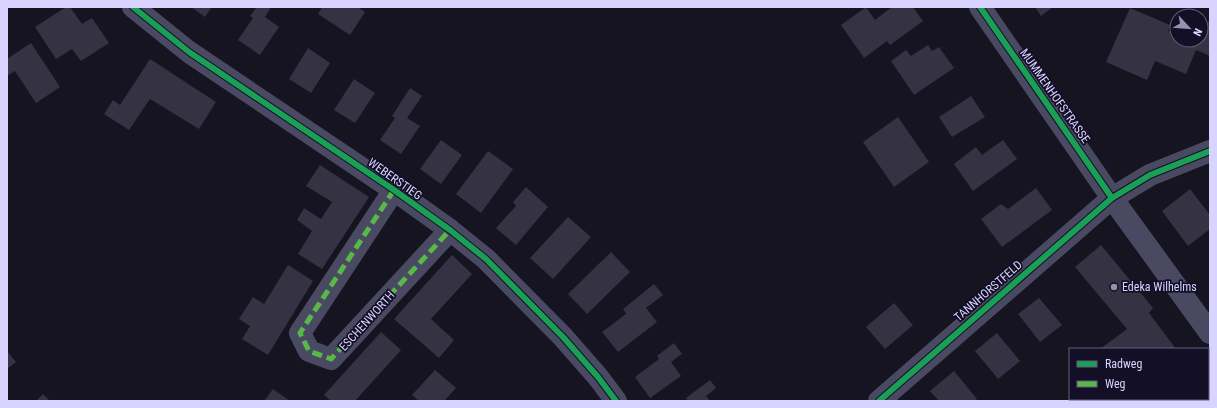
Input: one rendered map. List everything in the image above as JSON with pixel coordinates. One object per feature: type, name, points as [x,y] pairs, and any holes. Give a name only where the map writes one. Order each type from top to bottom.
[{"type":"street","name":"WEBERSTIEG","points":[[133,7],[188,52],[394,190],[450,230],[486,259],[563,336],[598,377],[616,401]]},
{"type":"street","name":"MUMMENHOFSTRASSE","points":[[980,7],[1112,198],[1210,333]]},
{"type":"street","name":"TANNHORSTFELD","points":[[878,401],[1112,198],[1150,174],[1210,151]]},
{"type":"street","name":"ESCHENWORTH","points":[[394,190],[300,333],[309,351],[332,359],[450,230]]},
{"type":"building","points":[[66,7],[70,7],[82,24],[92,18],[109,43],[81,61],[72,49],[56,59],[35,27]]},
{"type":"building","points":[[191,7],[212,7],[205,17]]},
{"type":"building","points":[[257,7],[271,7],[265,17],[279,27],[260,55],[238,40],[253,18],[250,16]]},
{"type":"building","points":[[322,7],[358,7],[365,12],[350,35],[318,14]]},
{"type":"building","points":[[866,7],[875,20],[892,7],[913,7],[923,21],[890,45],[887,41],[864,58],[841,25]]},
{"type":"building","points":[[1035,7],[1053,7],[1041,16]]},
{"type":"building","points":[[1130,8],[1169,25],[1169,48],[1209,48],[1210,18],[1210,56],[1196,50],[1186,74],[1155,61],[1147,80],[1106,62]]},
{"type":"building","points":[[31,43],[60,87],[36,103],[15,71],[7,76],[7,59]]},
{"type":"building","points":[[928,45],[932,51],[939,47],[954,68],[914,95],[891,61],[906,50],[911,56]]},
{"type":"building","points":[[308,48],[330,63],[311,93],[289,79]]},
{"type":"building","points":[[150,59],[216,102],[199,129],[150,99],[129,130],[104,114],[113,100],[120,105]]},
{"type":"building","points":[[354,79],[375,93],[355,123],[334,110]]},
{"type":"building","points":[[410,88],[422,96],[407,118],[420,126],[401,154],[380,140],[395,118],[392,116]]},
{"type":"building","points":[[971,96],[985,117],[952,137],[939,117]]},
{"type":"building","points":[[898,117],[929,162],[894,187],[863,142]]},
{"type":"building","points":[[441,140],[462,155],[441,184],[420,169]]},
{"type":"building","points":[[1003,140],[1017,159],[973,191],[954,164],[976,147],[982,155]]},
{"type":"building","points":[[488,151],[513,169],[481,213],[456,194]]},
{"type":"building","points":[[320,165],[369,197],[322,269],[298,254],[312,231],[297,220],[304,208],[321,219],[332,202],[306,186]]},
{"type":"building","points":[[526,187],[548,207],[516,245],[496,228],[516,206],[513,202]]},
{"type":"building","points":[[1036,188],[1052,210],[1002,247],[981,219],[1001,204],[1008,209]]},
{"type":"building","points":[[1190,189],[1210,215],[1210,229],[1188,246],[1162,211]]},
{"type":"building","points":[[568,217],[591,237],[553,279],[530,258]]},
{"type":"building","name":"Edeka Wilhelms","points":[[1101,245],[1153,308],[1149,313],[1175,348],[1101,348],[1127,329],[1075,267]]},
{"type":"building","points":[[611,252],[630,272],[587,314],[568,294]]},
{"type":"building","points":[[452,255],[472,274],[431,319],[454,340],[439,358],[394,319]]},
{"type":"building","points":[[288,265],[313,281],[268,355],[242,339],[250,326],[239,319],[253,297],[264,304]]},
{"type":"building","points":[[654,284],[663,295],[646,308],[657,322],[618,352],[602,332],[626,314],[623,309]]},
{"type":"building","points":[[1039,298],[1062,325],[1040,342],[1018,314]]},
{"type":"building","points":[[894,303],[913,325],[885,349],[866,327]]},
{"type":"building","points":[[381,332],[401,350],[355,401],[331,401],[324,395]]},
{"type":"building","points":[[997,333],[1020,361],[998,379],[975,351]]},
{"type":"building","points":[[674,343],[682,354],[671,362],[681,376],[650,398],[635,377],[659,359],[657,356]]},
{"type":"building","points":[[7,351],[16,362],[7,369]]},
{"type":"building","points":[[435,370],[456,388],[444,401],[419,401],[412,395]]},
{"type":"building","points":[[954,371],[977,399],[974,401],[939,401],[930,391]]},
{"type":"building","points":[[710,380],[716,388],[706,396],[710,401],[688,401],[686,398]]},
{"type":"building","points":[[1209,386],[1210,387],[1210,401],[1185,401],[1209,400]]},
{"type":"building","points":[[273,389],[290,401],[264,401]]},
{"type":"building","points":[[43,394],[50,401],[36,401]]},
{"type":"building","points":[[1108,400],[1172,400],[1170,401]]},
{"type":"marked path","points":[[394,190],[300,333],[309,351],[331,359],[450,230]]},
{"type":"cycle path","points":[[133,7],[189,52],[394,190],[450,230],[486,259],[563,337],[598,377],[616,401]]},
{"type":"cycle path","points":[[980,7],[1112,198]]},
{"type":"cycle path","points":[[879,401],[1112,198],[1150,175],[1210,151]]},
{"type":"place","name":"Edeka Wilhelms","points":[[1114,287]]}]
